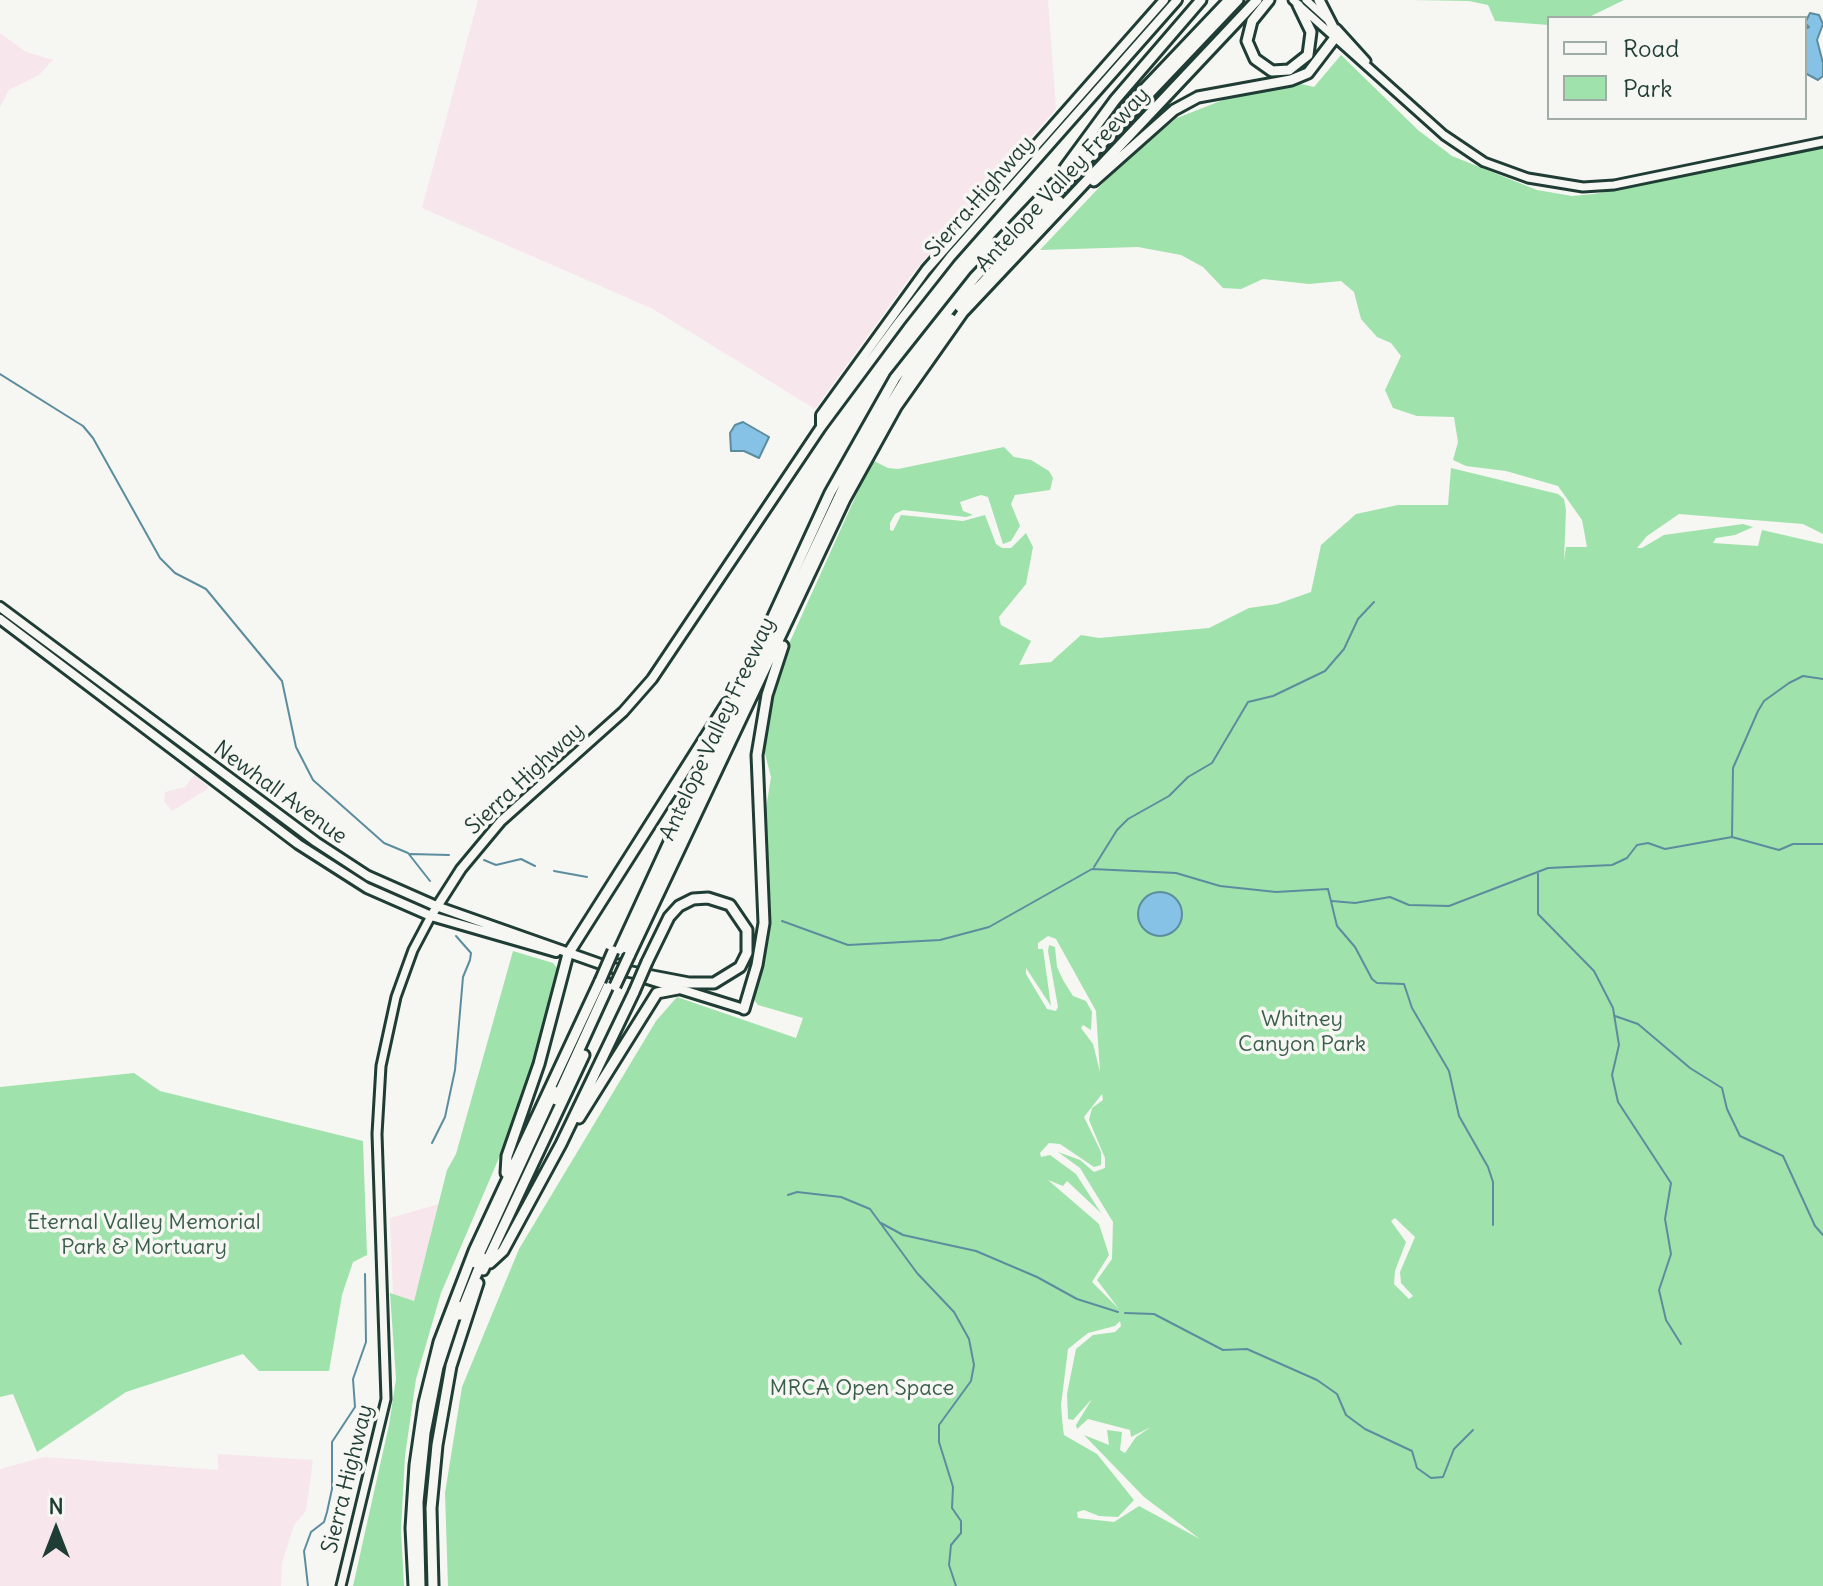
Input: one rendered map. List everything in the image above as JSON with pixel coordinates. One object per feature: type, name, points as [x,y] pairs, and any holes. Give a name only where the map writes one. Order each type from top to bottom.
[{"type":"highway","points":[[1061,176],[1068,160],[1115,100],[1201,0]]},
{"type":"highway","name":"Antelope Valley Freeway","points":[[414,1586],[412,1497],[428,1383],[445,1322],[506,1180],[786,627],[878,401],[945,302],[1229,0]]},
{"type":"highway","points":[[878,401],[917,347],[975,277],[1238,0]]},
{"type":"highway","points":[[882,421],[971,294],[1250,0]]},
{"type":"highway","name":"Antelope Valley Freeway","points":[[433,1586],[431,1508],[440,1424],[451,1366],[484,1268],[524,1188],[607,984],[728,702],[854,458],[963,312],[1257,0]]},
{"type":"highway","points":[[1269,0],[1252,21],[1247,41],[1255,59],[1272,71],[1289,70],[1308,55],[1311,32],[1299,2]]},
{"type":"highway","points":[[1075,194],[1174,110],[1213,92],[1300,77],[1314,68],[1336,40],[1336,29],[1319,0]]},
{"type":"highway","points":[[621,954],[854,458]]},
{"type":"highway","points":[[744,1009],[757,965],[764,923],[757,755],[767,695],[786,627]]},
{"type":"highway","points":[[506,1180],[507,1156],[537,1073],[568,954],[728,702]]},
{"type":"highway","points":[[484,1268],[503,1251],[561,1144],[634,992],[647,962],[669,917],[686,902],[701,898],[723,901],[736,910],[744,923],[748,938],[747,953],[740,967],[722,981],[689,983],[616,969]]},
{"type":"highway","points":[[422,1586],[424,1488],[433,1416],[448,1352],[475,1275],[607,984]]},
{"type":"highway","points":[[561,1144],[657,993],[678,989]]},
{"type":"main road","name":"Sierra Highway","points":[[821,427],[821,415],[926,270],[1164,0]]},
{"type":"main road","name":"Sierra Highway","points":[[341,1586],[386,1399],[377,1134],[381,1066],[396,997],[413,950],[436,906],[461,869],[501,821],[623,712],[652,679],[821,427],[951,256],[1177,0]]},
{"type":"main road","points":[[1299,2],[1336,29],[1378,74]]},
{"type":"main road","points":[[1299,2],[1336,40],[1444,135],[1484,162],[1528,178],[1566,185],[1614,185],[1823,142]]},
{"type":"main road","name":"Newhall Avenue","points":[[0,607],[172,737],[298,844],[367,888],[431,916],[536,949],[568,954]]},
{"type":"main road","name":"Newhall Avenue","points":[[0,619],[173,748],[197,760],[225,781],[231,781],[359,871],[436,906],[523,934],[568,954],[744,1009]]},
{"type":"main road","points":[[138,723],[146,722],[172,737]]},
{"type":"shaded area","points":[[478,0],[1048,0],[1056,109],[913,273],[815,409],[653,309],[422,208]]},
{"type":"shaded area","points":[[0,33],[26,52],[53,60],[39,75],[9,90],[0,107]]},
{"type":"shaded area","points":[[195,774],[209,788],[172,811],[164,801],[165,792],[185,787]]},
{"type":"shaded area","points":[[439,1204],[414,1301],[393,1296],[390,1218]]},
{"type":"shaded area","points":[[218,1454],[313,1460],[306,1511],[294,1525],[282,1563],[281,1586],[0,1586],[0,1469],[44,1457],[218,1470]]},
{"type":"green space","points":[[1414,0],[1624,0],[1591,16],[1547,16],[1547,25],[1495,21],[1488,5],[1469,1]]},
{"type":"green space","points":[[1341,55],[1418,130],[1452,156],[1537,190],[1572,196],[1823,147],[1823,534],[1803,524],[1679,514],[1647,536],[1637,548],[1664,535],[1743,524],[1753,527],[1735,535],[1716,538],[1713,543],[1758,546],[1762,530],[1823,544],[1823,1586],[448,1586],[445,1493],[462,1387],[519,1249],[656,1021],[677,997],[796,1038],[803,1018],[758,1005],[752,997],[769,923],[765,815],[771,777],[763,746],[783,657],[872,460],[898,469],[1004,447],[1014,457],[1031,460],[1049,471],[1053,478],[1050,490],[1015,495],[1011,504],[1020,526],[1011,541],[1003,544],[988,497],[981,495],[960,502],[963,511],[973,515],[966,517],[903,510],[895,514],[890,523],[890,530],[893,531],[901,515],[963,521],[985,515],[996,544],[1002,548],[1011,548],[1026,533],[1033,547],[1026,584],[999,617],[1001,625],[1031,641],[1019,665],[1051,662],[1081,635],[1099,638],[1209,628],[1249,608],[1277,604],[1311,592],[1321,545],[1356,514],[1398,505],[1448,505],[1451,468],[1558,494],[1564,499],[1566,510],[1564,560],[1566,547],[1587,547],[1582,520],[1558,486],[1506,471],[1466,466],[1453,460],[1458,442],[1454,417],[1417,416],[1393,408],[1385,390],[1401,356],[1391,343],[1377,337],[1361,319],[1354,292],[1341,281],[1309,284],[1263,279],[1241,289],[1223,288],[1203,267],[1181,255],[1138,247],[1040,250],[1126,159],[1177,118],[1233,96],[1297,83],[1314,87]],"holes":[[[1048,936],[1056,939],[1096,1011],[1100,1072],[1093,1044],[1081,1028],[1083,1025],[1091,1030],[1092,1012],[1086,1001],[1073,996],[1063,980],[1057,967],[1055,947],[1049,945],[1048,951],[1058,1007],[1056,1011],[1047,1009],[1026,974],[1026,968],[1051,1006],[1043,949],[1038,949],[1038,943]],[[1102,1094],[1103,1100],[1092,1108],[1089,1120],[1105,1158],[1105,1168],[1094,1172],[1080,1160],[1058,1152],[1080,1168],[1113,1222],[1112,1259],[1097,1280],[1119,1309],[1092,1282],[1109,1255],[1099,1224],[1048,1180],[1063,1186],[1067,1181],[1101,1213],[1076,1174],[1050,1155],[1041,1157],[1040,1153],[1049,1143],[1060,1144],[1094,1167],[1101,1165],[1101,1152],[1084,1117]],[[1395,1218],[1415,1237],[1400,1272],[1401,1283],[1413,1296],[1409,1299],[1394,1284],[1395,1271],[1406,1242],[1391,1221]],[[1120,1321],[1121,1326],[1115,1332],[1093,1335],[1076,1349],[1067,1394],[1068,1419],[1073,1420],[1092,1399],[1076,1425],[1077,1429],[1088,1419],[1130,1430],[1131,1437],[1151,1427],[1136,1437],[1125,1453],[1120,1450],[1122,1432],[1107,1430],[1109,1445],[1084,1435],[1144,1497],[1200,1539],[1139,1506],[1114,1522],[1078,1518],[1077,1512],[1084,1510],[1099,1516],[1118,1517],[1134,1500],[1097,1454],[1064,1435],[1063,1429],[1061,1405],[1068,1349],[1088,1333],[1115,1326]]]},
{"type":"green space","points":[[513,951],[553,963],[559,970],[523,1102],[441,1293],[416,1379],[405,1456],[401,1530],[404,1586],[353,1586],[389,1425],[396,1379],[390,1293],[414,1301],[447,1170],[456,1154]]},
{"type":"green space","name":"Eternal Valley Memorial Park & Mortuary","points":[[134,1073],[160,1091],[363,1141],[367,1255],[353,1262],[342,1295],[329,1371],[259,1371],[243,1354],[126,1392],[37,1452],[13,1394],[0,1397],[0,1087]]},
{"type":"water","points":[[1810,13],[1819,15],[1823,24],[1817,40],[1823,76],[1818,80],[1807,74],[1807,19]]},
{"type":"water","points":[[743,422],[769,437],[759,458],[744,451],[731,451],[730,433],[735,425]]},
{"type":"water","points":[[1160,892],[1175,899],[1182,914],[1175,929],[1160,936],[1145,929],[1138,914],[1145,899]]},
{"type":"waterway","points":[[0,374],[83,426],[93,438],[160,558],[175,573],[206,589],[282,681],[296,747],[313,780],[384,843],[408,853],[430,881]]},
{"type":"waterway","points":[[1094,867],[1117,830],[1128,819],[1169,796],[1188,777],[1212,763],[1248,702],[1273,696],[1325,671],[1344,649],[1358,619],[1374,602]]},
{"type":"waterway","points":[[1732,836],[1733,768],[1758,711],[1764,701],[1803,676],[1823,679]]},
{"type":"waterway","points":[[1332,901],[1355,903],[1390,897],[1409,905],[1449,906],[1548,868],[1612,865],[1627,858],[1637,845],[1648,843],[1665,849],[1732,837],[1779,850],[1793,844],[1823,844]]},
{"type":"waterway","points":[[410,854],[449,855]]},
{"type":"waterway","points":[[484,860],[496,865],[521,859],[535,866]]},
{"type":"waterway","points":[[782,921],[848,945],[940,940],[989,927],[1092,869],[1176,873],[1220,886],[1276,892],[1328,889],[1337,926],[1355,947],[1372,979],[1377,983],[1404,984],[1412,1008],[1449,1071],[1459,1116],[1488,1167],[1493,1182],[1493,1225]]},
{"type":"waterway","points":[[554,871],[587,877]]},
{"type":"waterway","points":[[1538,874],[1538,914],[1594,971],[1613,1008],[1619,1045],[1612,1075],[1618,1102],[1671,1183],[1665,1219],[1671,1254],[1659,1290],[1666,1320],[1681,1344]]},
{"type":"waterway","points":[[432,1143],[445,1117],[455,1070],[463,977],[471,953],[456,936]]},
{"type":"waterway","points":[[1615,1016],[1638,1024],[1690,1068],[1722,1088],[1727,1109],[1740,1136],[1783,1156],[1815,1226],[1823,1235]]},
{"type":"waterway","points":[[788,1195],[797,1192],[841,1197],[870,1209],[917,1273],[954,1312],[969,1339],[974,1365],[971,1381],[939,1425],[939,1442],[953,1487],[952,1508],[961,1521],[961,1533],[951,1545],[949,1565],[956,1586]]},
{"type":"waterway","points":[[881,1223],[903,1235],[976,1251],[1037,1277],[1077,1299],[1118,1312]]},
{"type":"waterway","points":[[308,1586],[304,1551],[311,1532],[324,1522],[327,1512],[332,1489],[332,1442],[355,1407],[353,1379],[366,1342],[365,1274]]},
{"type":"waterway","points":[[1125,1313],[1154,1314],[1223,1350],[1247,1349],[1317,1380],[1337,1394],[1346,1415],[1365,1429],[1412,1451],[1417,1468],[1431,1478],[1443,1477],[1454,1449],[1473,1430]]},
{"type":"park label","name":"Whitney Canyon Park","points":[[1302,1032]]},
{"type":"park label","name":"MRCA Open Space","points":[[862,1389]]}]
